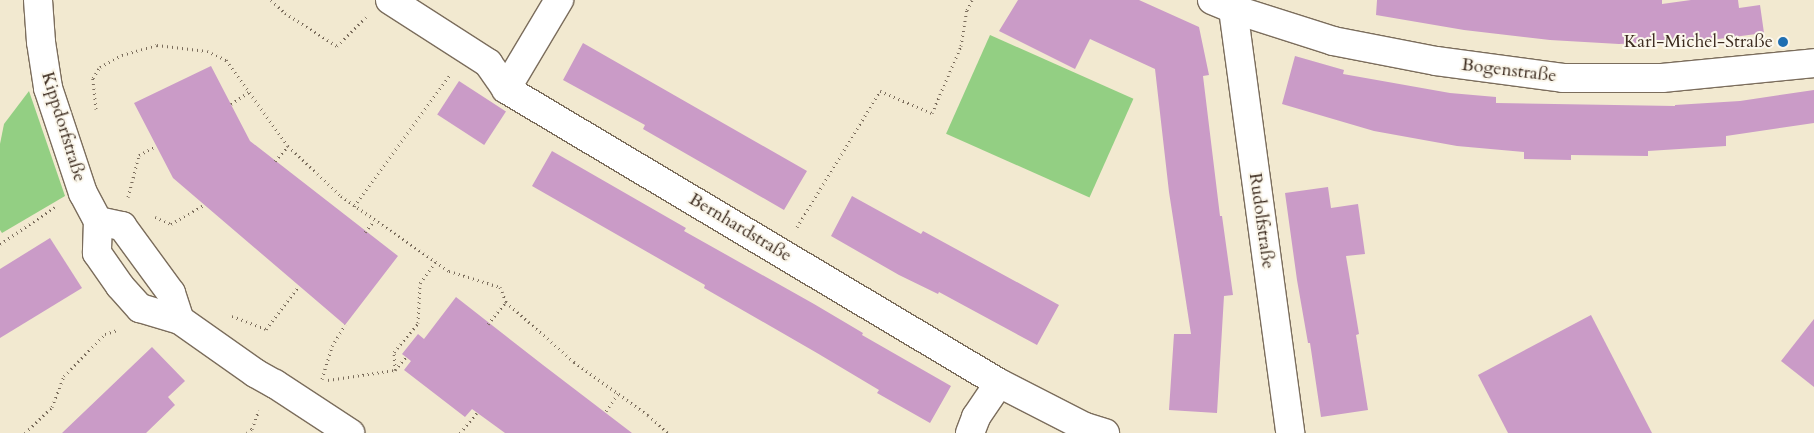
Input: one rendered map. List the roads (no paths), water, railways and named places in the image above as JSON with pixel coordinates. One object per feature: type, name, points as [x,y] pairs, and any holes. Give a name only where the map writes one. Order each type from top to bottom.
[{"type":"street","name":"Kippdorfstraße","points":[[38,0],[41,42],[48,88],[83,193],[98,221],[97,253],[120,286],[140,308],[180,320]]},
{"type":"street","points":[[506,89],[559,0]]},
{"type":"street","name":"Bogenstraße","points":[[1222,5],[1333,41],[1436,61],[1564,78],[1662,78],[1814,63]]},
{"type":"street","name":"Rudolfstraße","points":[[1222,5],[1290,433]]},
{"type":"street","name":"Bernhardstraße","points":[[380,7],[488,63],[506,89],[998,383],[1085,427],[1105,433]]},
{"type":"street","points":[[98,221],[122,226],[172,293],[180,320],[255,373],[350,433]]},
{"type":"street","points":[[970,433],[976,417],[998,383]]},
{"type":"place","name":"Karl-Michel-Straße","points":[[1783,42]]}]
